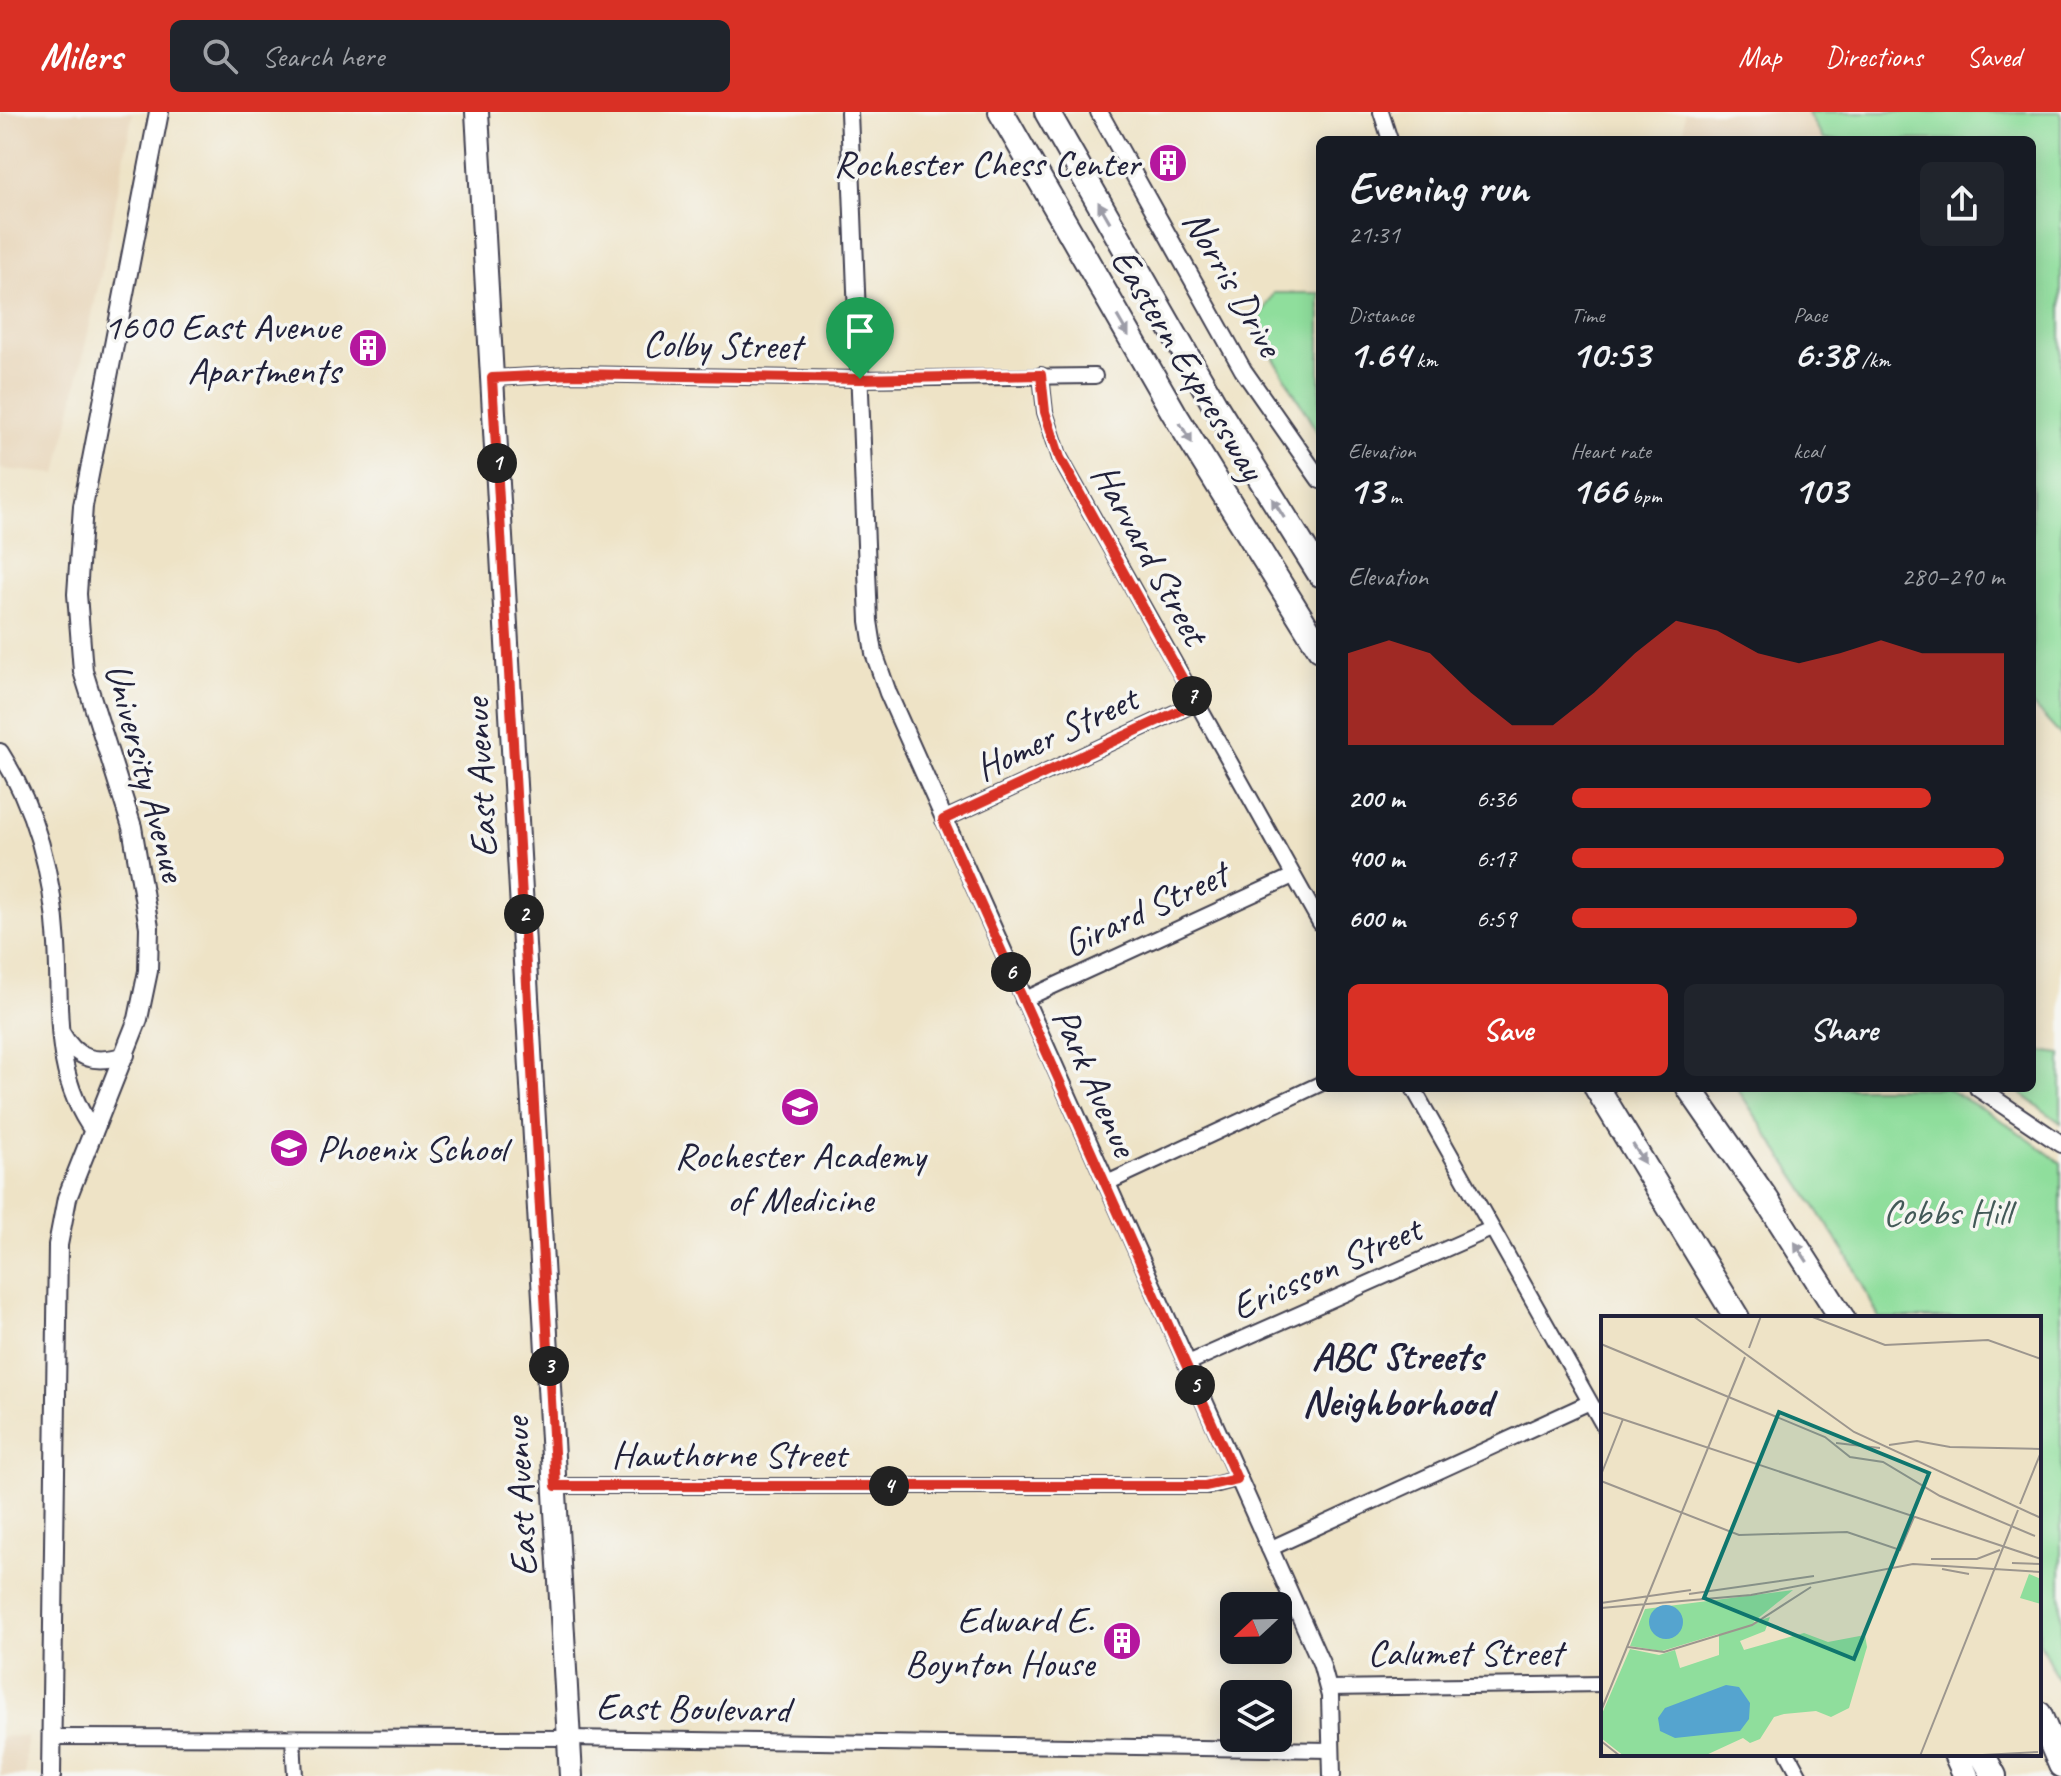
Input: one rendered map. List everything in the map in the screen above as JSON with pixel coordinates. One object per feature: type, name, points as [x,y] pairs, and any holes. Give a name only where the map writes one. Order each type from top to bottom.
[{"type":"highway","name":"Eastern Expressway","points":[[1001,112],[1174,413],[1316,643]]},
{"type":"highway","name":"Eastern Expressway","points":[[1047,112],[1229,430],[1316,568]]},
{"type":"highway","points":[[1599,1092],[1736,1316]]},
{"type":"highway","points":[[1692,1092],[1766,1199],[1841,1316]]},
{"type":"highway","points":[[2041,1696],[2061,1734]]},
{"type":"highway","points":[[2041,1719],[2061,1765]]},
{"type":"highway","points":[[1957,1756],[1966,1776]]},
{"type":"highway","points":[[1983,1756],[1994,1776]]},
{"type":"main road","name":"University Avenue","points":[[51,1776],[58,1245],[67,1198],[138,1019],[148,971],[149,927],[132,827],[83,671],[77,594],[83,506],[159,112]]},
{"type":"main road","name":"East Avenue","points":[[477,112],[571,1776]]},
{"type":"street","name":"Park Avenue","points":[[849,112],[872,643],[884,682],[943,820],[1269,1549],[1328,1688],[1332,1776]]},
{"type":"street","name":"Norris Drive","points":[[1099,112],[1243,370],[1316,474]]},
{"type":"street","points":[[1381,112],[1389,136]]},
{"type":"street","name":"Colby Street","points":[[492,378],[571,374],[860,379],[1095,376]]},
{"type":"street","name":"Harvard Street","points":[[1041,375],[1045,412],[1060,458],[1316,916]]},
{"type":"street","name":"Homer Street","points":[[943,820],[1196,703]]},
{"type":"street","points":[[0,752],[26,801],[50,882],[57,942],[60,1029],[67,1082],[79,1111],[94,1132]]},
{"type":"street","name":"Girard Street","points":[[1023,1000],[1293,876]]},
{"type":"street","points":[[60,1029],[70,1048],[82,1058],[108,1061],[126,1055]]},
{"type":"street","points":[[1105,1184],[1316,1086]]},
{"type":"street","points":[[1415,1092],[1601,1421]]},
{"type":"street","points":[[1984,1092],[2061,1144]]},
{"type":"street","name":"Ericsson Street","points":[[1186,1364],[1491,1229]]},
{"type":"street","points":[[1269,1549],[1590,1402]]},
{"type":"street","name":"Hawthorne Street","points":[[556,1486],[1205,1486],[1237,1479]]},
{"type":"street","name":"Calumet Street","points":[[1328,1688],[1601,1684]]},
{"type":"street","name":"East Boulevard","points":[[53,1737],[569,1738],[1332,1750]]},
{"type":"street","points":[[293,1738],[295,1776]]},
{"type":"street","points":[[1789,1756],[1800,1776]]},
{"type":"shaded area","points":[[0,112],[133,112],[57,474],[0,469]]},
{"type":"shaded area","points":[[1684,112],[1807,112],[1822,136],[1684,136]]},
{"type":"shaded area","points":[[26,1736],[25,1776],[0,1776],[0,1737]]},
{"type":"green space","points":[[1807,112],[2061,112],[2061,736],[2036,708],[2036,136],[1822,136]]},
{"type":"green space","points":[[1274,293],[1316,293],[1316,430],[1255,326]]},
{"type":"green space","points":[[2036,1051],[2061,1054],[2061,1123],[2018,1092],[2036,1092]]},
{"type":"green space","name":"Cobbs Hill","points":[[1740,1092],[1953,1092],[2006,1123],[2061,1163],[2061,1686],[2041,1645],[2041,1316],[1878,1316],[1849,1258]]},
{"type":"place","name":"Rochester Chess Center","points":[[1168,163]]},
{"type":"place","name":"1600 East Avenue Apartments","points":[[368,348]]},
{"type":"place","name":"Rochester Academy of Medicine","points":[[800,1107]]},
{"type":"place","name":"Phoenix School","points":[[289,1148]]},
{"type":"place","name":"Edward E. Boynton House","points":[[1122,1641]]},
{"type":"district","name":"ABC Streets Neighborhood","points":[[1397,1379]]},
{"type":"route","points":[[571,374],[860,379],[1041,375],[1045,412],[1060,458],[1196,703],[943,820],[1237,1479],[1233,1481],[1205,1486],[556,1486],[492,378],[571,374]]}]
